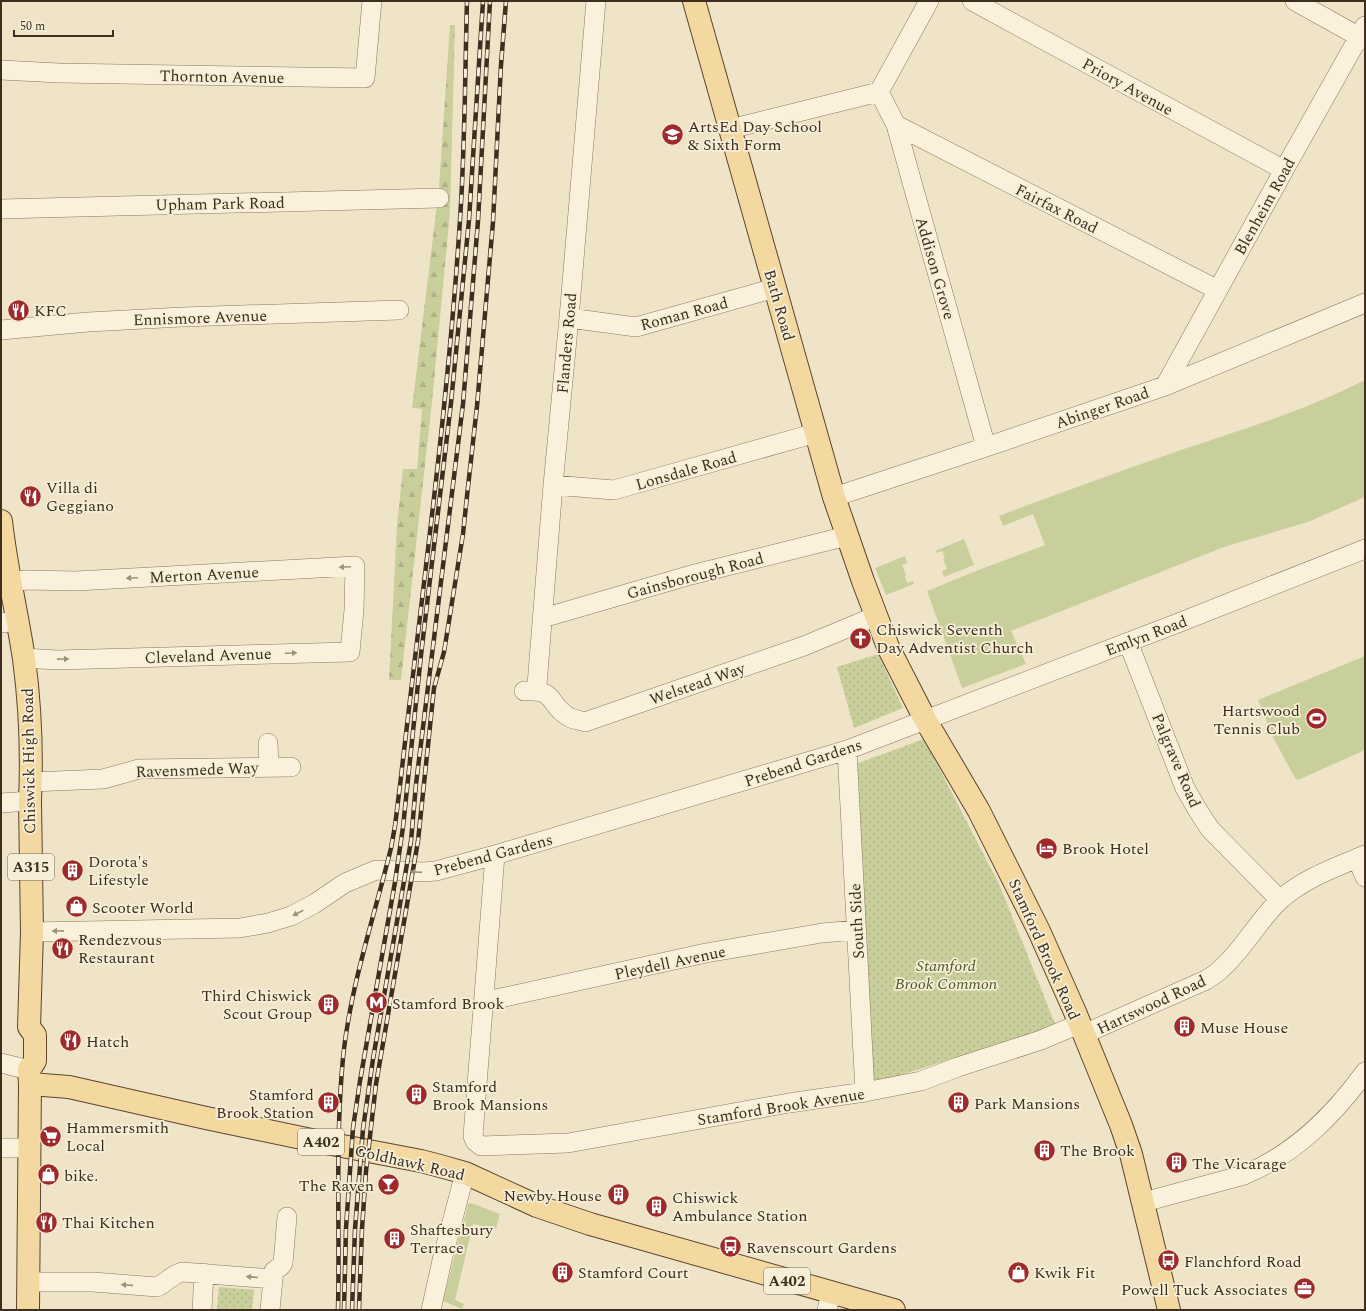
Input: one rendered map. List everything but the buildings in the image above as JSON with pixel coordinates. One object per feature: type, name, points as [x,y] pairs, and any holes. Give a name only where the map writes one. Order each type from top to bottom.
[{"type":"main road","name":"Bath Road","points":[[694,1],[834,497],[874,612]]},
{"type":"main road","name":"Chiswick High Road","points":[[1,521],[10,582],[9,622],[24,658],[29,715],[32,932],[29,1027],[35,1036],[35,1061],[30,1077]]},
{"type":"main road","name":"Stamford Brook Road","points":[[874,612],[888,647],[926,720],[980,811],[1018,887],[1055,966],[1082,1029],[1121,1125],[1131,1154],[1144,1202],[1169,1310]]},
{"type":"main road","name":"A315","points":[[28,1310],[30,1077]]},
{"type":"main road","name":"Goldhawk Road","points":[[30,1077],[69,1088],[307,1139],[421,1161],[465,1173],[537,1206],[583,1222],[829,1301],[894,1310]]},
{"type":"street","name":"Thornton Avenue","points":[[1,70],[59,73],[365,78],[372,1]]},
{"type":"street","name":"Flanders Road","points":[[530,688],[543,618],[553,485],[596,1]]},
{"type":"street","points":[[730,129],[879,92],[929,1]]},
{"type":"street","name":"Priory Avenue","points":[[972,1],[1284,170]]},
{"type":"street","points":[[1295,1],[1363,34]]},
{"type":"street","name":"Blenheim Road","points":[[1165,386],[1284,170],[1363,34]]},
{"type":"street","name":"Addison Grove","points":[[879,92],[896,125],[986,448]]},
{"type":"street","name":"Fairfax Road","points":[[896,125],[1218,290]]},
{"type":"street","name":"Upham Park Road","points":[[1,209],[439,198]]},
{"type":"street","name":"Roman Road","points":[[569,318],[636,327],[775,288]]},
{"type":"street","name":"Abinger Road","points":[[834,497],[986,448],[1165,386],[1365,303]]},
{"type":"street","name":"Ennismore Avenue","points":[[1,330],[88,322],[175,317],[398,310]]},
{"type":"street","name":"Lonsdale Road","points":[[553,485],[614,490],[816,433]]},
{"type":"street","name":"Gainsborough Road","points":[[543,618],[691,575],[847,536]]},
{"type":"street","name":"Emlyn Road","points":[[926,720],[1365,549]]},
{"type":"street","name":"Merton Avenue","points":[[10,582],[27,580],[76,581],[355,566],[354,610]]},
{"type":"street","name":"Cleveland Avenue","points":[[24,658],[57,660],[350,652],[354,610]]},
{"type":"street","name":"Welstead Way","points":[[530,688],[550,697],[562,712],[570,718],[584,722],[804,646],[874,612]]},
{"type":"street","name":"Palgrave Road","points":[[1128,642],[1185,788],[1197,809],[1210,829],[1280,900]]},
{"type":"street","name":"Prebend Gardens","points":[[32,932],[240,928],[268,923],[291,916],[314,904],[345,883],[376,870],[436,871],[495,855],[847,750],[926,720]]},
{"type":"street","name":"Ravensmede Way","points":[[268,743],[269,767]]},
{"type":"street","name":"South Side","points":[[847,750],[865,1092]]},
{"type":"street","name":"Ravensmede Way","points":[[1,803],[31,791],[103,779],[139,769],[291,767]]},
{"type":"street","points":[[484,999],[495,855]]},
{"type":"street","points":[[1361,856],[1365,877]]},
{"type":"street","name":"Hartswood Road","points":[[1082,1029],[1192,987],[1215,974],[1233,957],[1260,921],[1280,900],[1306,882],[1361,856]]},
{"type":"street","name":"Pleydell Avenue","points":[[484,999],[496,999],[706,953],[822,933],[856,930]]},
{"type":"street","name":"Stamford Brook Avenue","points":[[484,999],[473,1136],[478,1145],[483,1146],[568,1143],[781,1104],[865,1092],[921,1081],[958,1067],[1041,1040],[1082,1029]]},
{"type":"street","points":[[1,1063],[30,1077]]},
{"type":"street","points":[[1144,1202],[1244,1175],[1281,1156],[1307,1136],[1324,1120],[1365,1072]]},
{"type":"street","points":[[1,1148],[30,1148]]},
{"type":"street","points":[[431,1310],[443,1256],[465,1173]]},
{"type":"street","points":[[270,1310],[274,1271],[283,1263],[288,1217]]},
{"type":"street","points":[[28,1282],[93,1282],[157,1287],[162,1285],[173,1275],[182,1272],[274,1279]]},
{"type":"street","points":[[202,1310],[204,1273]]},
{"type":"green space","points":[[450,25],[455,25],[450,212],[432,402],[401,680],[389,680],[397,525],[403,469],[417,469],[422,409],[412,408],[439,188]]},
{"type":"green space","points":[[1365,380],[1365,497],[1308,522],[1224,547],[1011,631],[1026,664],[962,688],[927,591],[1045,545],[1033,514],[1003,526],[999,516],[1135,466],[1297,410]]},
{"type":"green space","points":[[964,539],[974,565],[944,577],[942,571],[947,569],[943,559],[945,558],[942,551],[937,553],[935,551]]},
{"type":"green space","points":[[905,556],[907,563],[902,565],[907,583],[913,581],[914,584],[886,595],[875,568]]},
{"type":"green space","points":[[878,654],[903,708],[854,728],[837,667]]},
{"type":"green space","name":"Hartswood Tennis Club","points":[[1365,656],[1365,750],[1298,780],[1295,778],[1274,739],[1258,700]]},
{"type":"green space","name":"Stamford Brook Common","points":[[924,739],[999,884],[1056,1026],[869,1085],[853,765]]},
{"type":"green space","points":[[471,1203],[500,1214],[496,1229],[473,1224],[455,1300],[464,1304],[462,1309],[443,1301],[468,1204]]},
{"type":"green space","points":[[219,1287],[254,1290],[252,1310],[217,1310]]},
{"type":"railway","points":[[338,1310],[338,1152],[343,1058],[351,1005],[363,953],[391,848],[395,826],[426,569],[442,430],[455,290],[462,193],[467,1]]},
{"type":"railway","points":[[344,1310],[346,1228],[353,1128],[403,827],[421,655],[451,403],[469,220],[483,1]]},
{"type":"railway","points":[[352,1310],[355,1229],[363,1129],[373,1059],[411,841],[416,784],[463,404],[478,221],[490,1]]},
{"type":"railway","points":[[359,1310],[366,1171],[376,1084],[418,841],[434,688],[444,652],[463,534],[477,406],[493,222],[501,65],[506,1]]},
{"type":"place","name":"ArtsEd Day School & Sixth Form","points":[[672,135]]},
{"type":"place","name":"KFC","points":[[18,310]]},
{"type":"place","name":"Villa di Geggiano","points":[[30,496]]},
{"type":"place","name":"Chiswick Seventh Day Adventist Church","points":[[861,638]]},
{"type":"place","name":"Hartswood Tennis Club","points":[[1316,719]]},
{"type":"place","name":"Brook Hotel","points":[[1046,848]]},
{"type":"place","name":"Dorota's Lifestyle","points":[[73,870]]},
{"type":"place","name":"Scooter World","points":[[76,907]]},
{"type":"place","name":"Rendezvous Restaurant","points":[[63,948]]},
{"type":"place","name":"Stamford Brook","points":[[377,1003]]},
{"type":"place","name":"Third Chiswick Scout Group","points":[[328,1004]]},
{"type":"place","name":"Muse House","points":[[1185,1027]]},
{"type":"place","name":"Hatch","points":[[70,1041]]},
{"type":"place","name":"Stamford Brook Mansions","points":[[416,1095]]},
{"type":"place","name":"Stamford Brook Station","points":[[329,1103]]},
{"type":"place","name":"Park Mansions","points":[[958,1103]]},
{"type":"place","name":"Hammersmith Local","points":[[50,1136]]},
{"type":"place","name":"The Brook","points":[[1045,1150]]},
{"type":"place","name":"The Vicarage","points":[[1177,1163]]},
{"type":"place","name":"bike.","points":[[49,1175]]},
{"type":"place","name":"The Raven","points":[[389,1185]]},
{"type":"place","name":"Newby House","points":[[618,1195]]},
{"type":"place","name":"Chiswick Ambulance Station","points":[[656,1206]]},
{"type":"place","name":"Thai Kitchen","points":[[47,1222]]},
{"type":"place","name":"Shaftesbury Terrace","points":[[394,1238]]},
{"type":"place","name":"Ravenscourt Gardens","points":[[731,1247]]},
{"type":"place","name":"Flanchford Road","points":[[1169,1261]]},
{"type":"place","name":"Stamford Court","points":[[563,1272]]},
{"type":"place","name":"Kwik Fit","points":[[1018,1272]]},
{"type":"place","name":"Powell Tuck Associates","points":[[1304,1289]]}]
